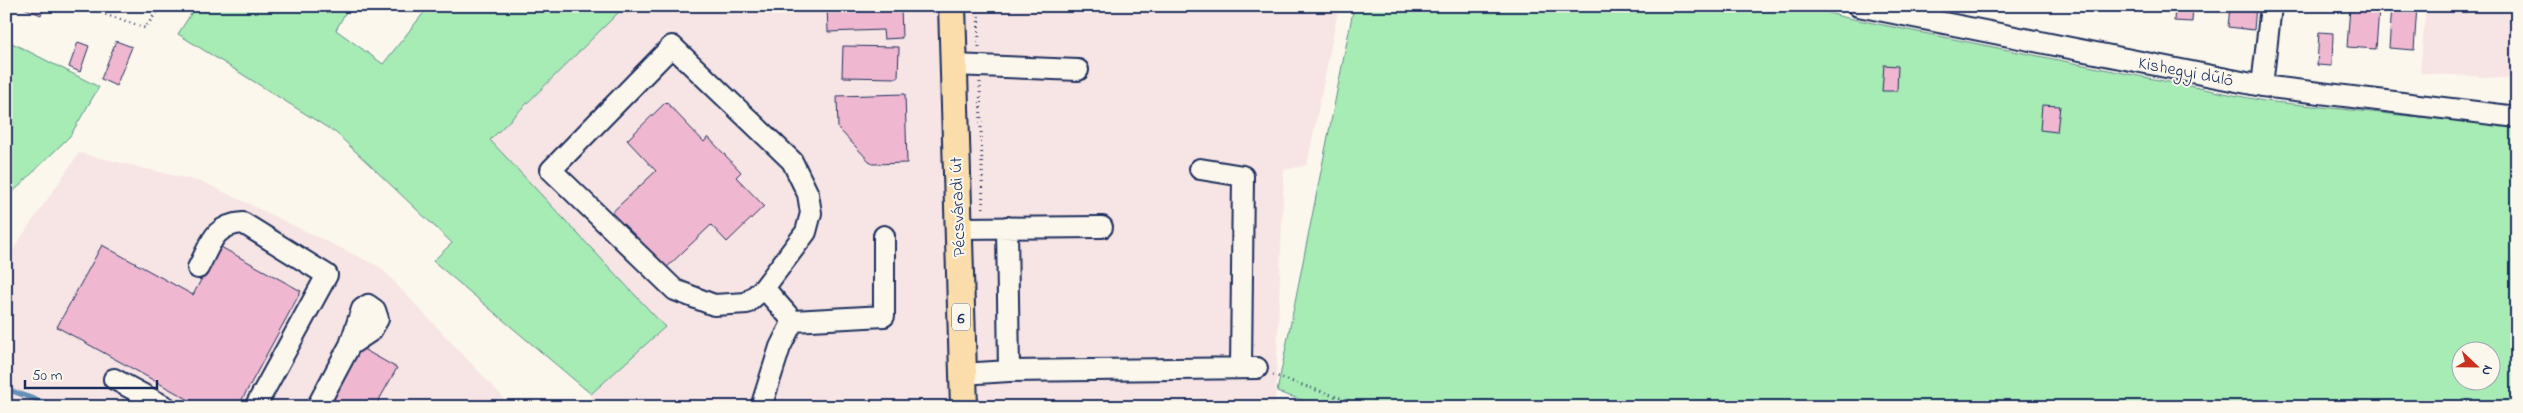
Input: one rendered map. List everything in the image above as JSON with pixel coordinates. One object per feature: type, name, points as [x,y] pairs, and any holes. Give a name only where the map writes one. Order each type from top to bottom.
[{"type":"main road","name":"Pécsváradi út","points":[[952,6],[953,65],[971,228],[962,374],[964,407]]},
{"type":"street","name":"Kishegyi dűlő","points":[[1858,6],[2262,86],[2517,117]]},
{"type":"street","points":[[2262,86],[2271,6]]},
{"type":"street","points":[[672,46],[792,161],[808,194],[812,214],[806,232],[764,288],[747,303],[714,305],[674,290],[551,170],[672,46]]},
{"type":"street","points":[[953,65],[1078,70]]},
{"type":"street","points":[[962,374],[1009,371],[1249,368],[1243,176],[1200,169]]},
{"type":"street","points":[[198,268],[218,231],[228,224],[243,223],[327,275],[255,407]]},
{"type":"street","points":[[1007,227],[1009,371]]},
{"type":"street","points":[[971,228],[1102,227]]},
{"type":"street","points":[[793,321],[884,316],[884,236]]},
{"type":"street","points":[[764,288],[793,321]]},
{"type":"street","points":[[761,407],[780,348],[793,321]]},
{"type":"street","points":[[317,407],[350,345]]},
{"type":"street","points":[[114,379],[166,407]]},
{"type":"path","points":[[82,6],[145,28],[162,6]]},
{"type":"path","points":[[971,228],[980,66],[978,6]]},
{"type":"path","points":[[1249,368],[1366,407]]},
{"type":"shaded area","points":[[625,6],[1339,6],[1307,165],[1284,170],[1275,407],[594,407],[591,394],[665,327],[490,140]]},
{"type":"shaded area","points":[[2426,6],[2517,6],[2517,79],[2420,73]]},
{"type":"shaded area","points":[[79,153],[205,183],[380,267],[501,395],[509,407],[6,407],[6,260]]},
{"type":"green space","points":[[196,6],[349,6],[336,30],[383,64],[429,6],[625,6],[490,140],[665,327],[591,394],[433,261],[452,243],[336,133],[178,34]]},
{"type":"green space","points":[[1354,6],[1805,6],[1843,17],[2264,101],[2517,127],[2517,407],[1324,407],[1277,392]]},
{"type":"green space","points":[[6,40],[99,87],[70,136],[6,199]]},
{"type":"building","points":[[19,6],[45,6],[41,15]]},
{"type":"building","points":[[827,6],[901,6],[902,38],[884,39],[883,30],[828,32]]},
{"type":"building","points":[[2175,6],[2193,6],[2192,22],[2174,21]]},
{"type":"building","points":[[2230,6],[2256,6],[2254,30],[2228,27]]},
{"type":"building","points":[[2392,6],[2417,6],[2414,50],[2389,48]]},
{"type":"building","points":[[2350,7],[2379,9],[2376,49],[2347,47]]},
{"type":"building","points":[[2319,32],[2333,33],[2332,66],[2317,65]]},
{"type":"building","points":[[116,41],[132,47],[116,86],[101,79]]},
{"type":"building","points":[[78,42],[89,46],[80,72],[69,67]]},
{"type":"building","points":[[843,46],[899,47],[898,78],[842,77]]},
{"type":"building","points":[[1884,65],[1898,66],[1897,91],[1882,91]]},
{"type":"building","points":[[905,94],[907,163],[872,164],[838,128],[837,96]]},
{"type":"building","points":[[666,102],[704,142],[708,137],[741,172],[736,177],[764,206],[727,242],[711,225],[663,271],[609,215],[656,171],[627,140]]},
{"type":"building","points":[[2042,105],[2060,106],[2057,132],[2040,130]]},
{"type":"building","points":[[102,245],[193,295],[219,246],[301,291],[238,407],[202,407],[57,327]]},
{"type":"building","points":[[356,345],[397,368],[375,407],[321,407]]},
{"type":"waterway","points":[[6,389],[57,407]]}]
